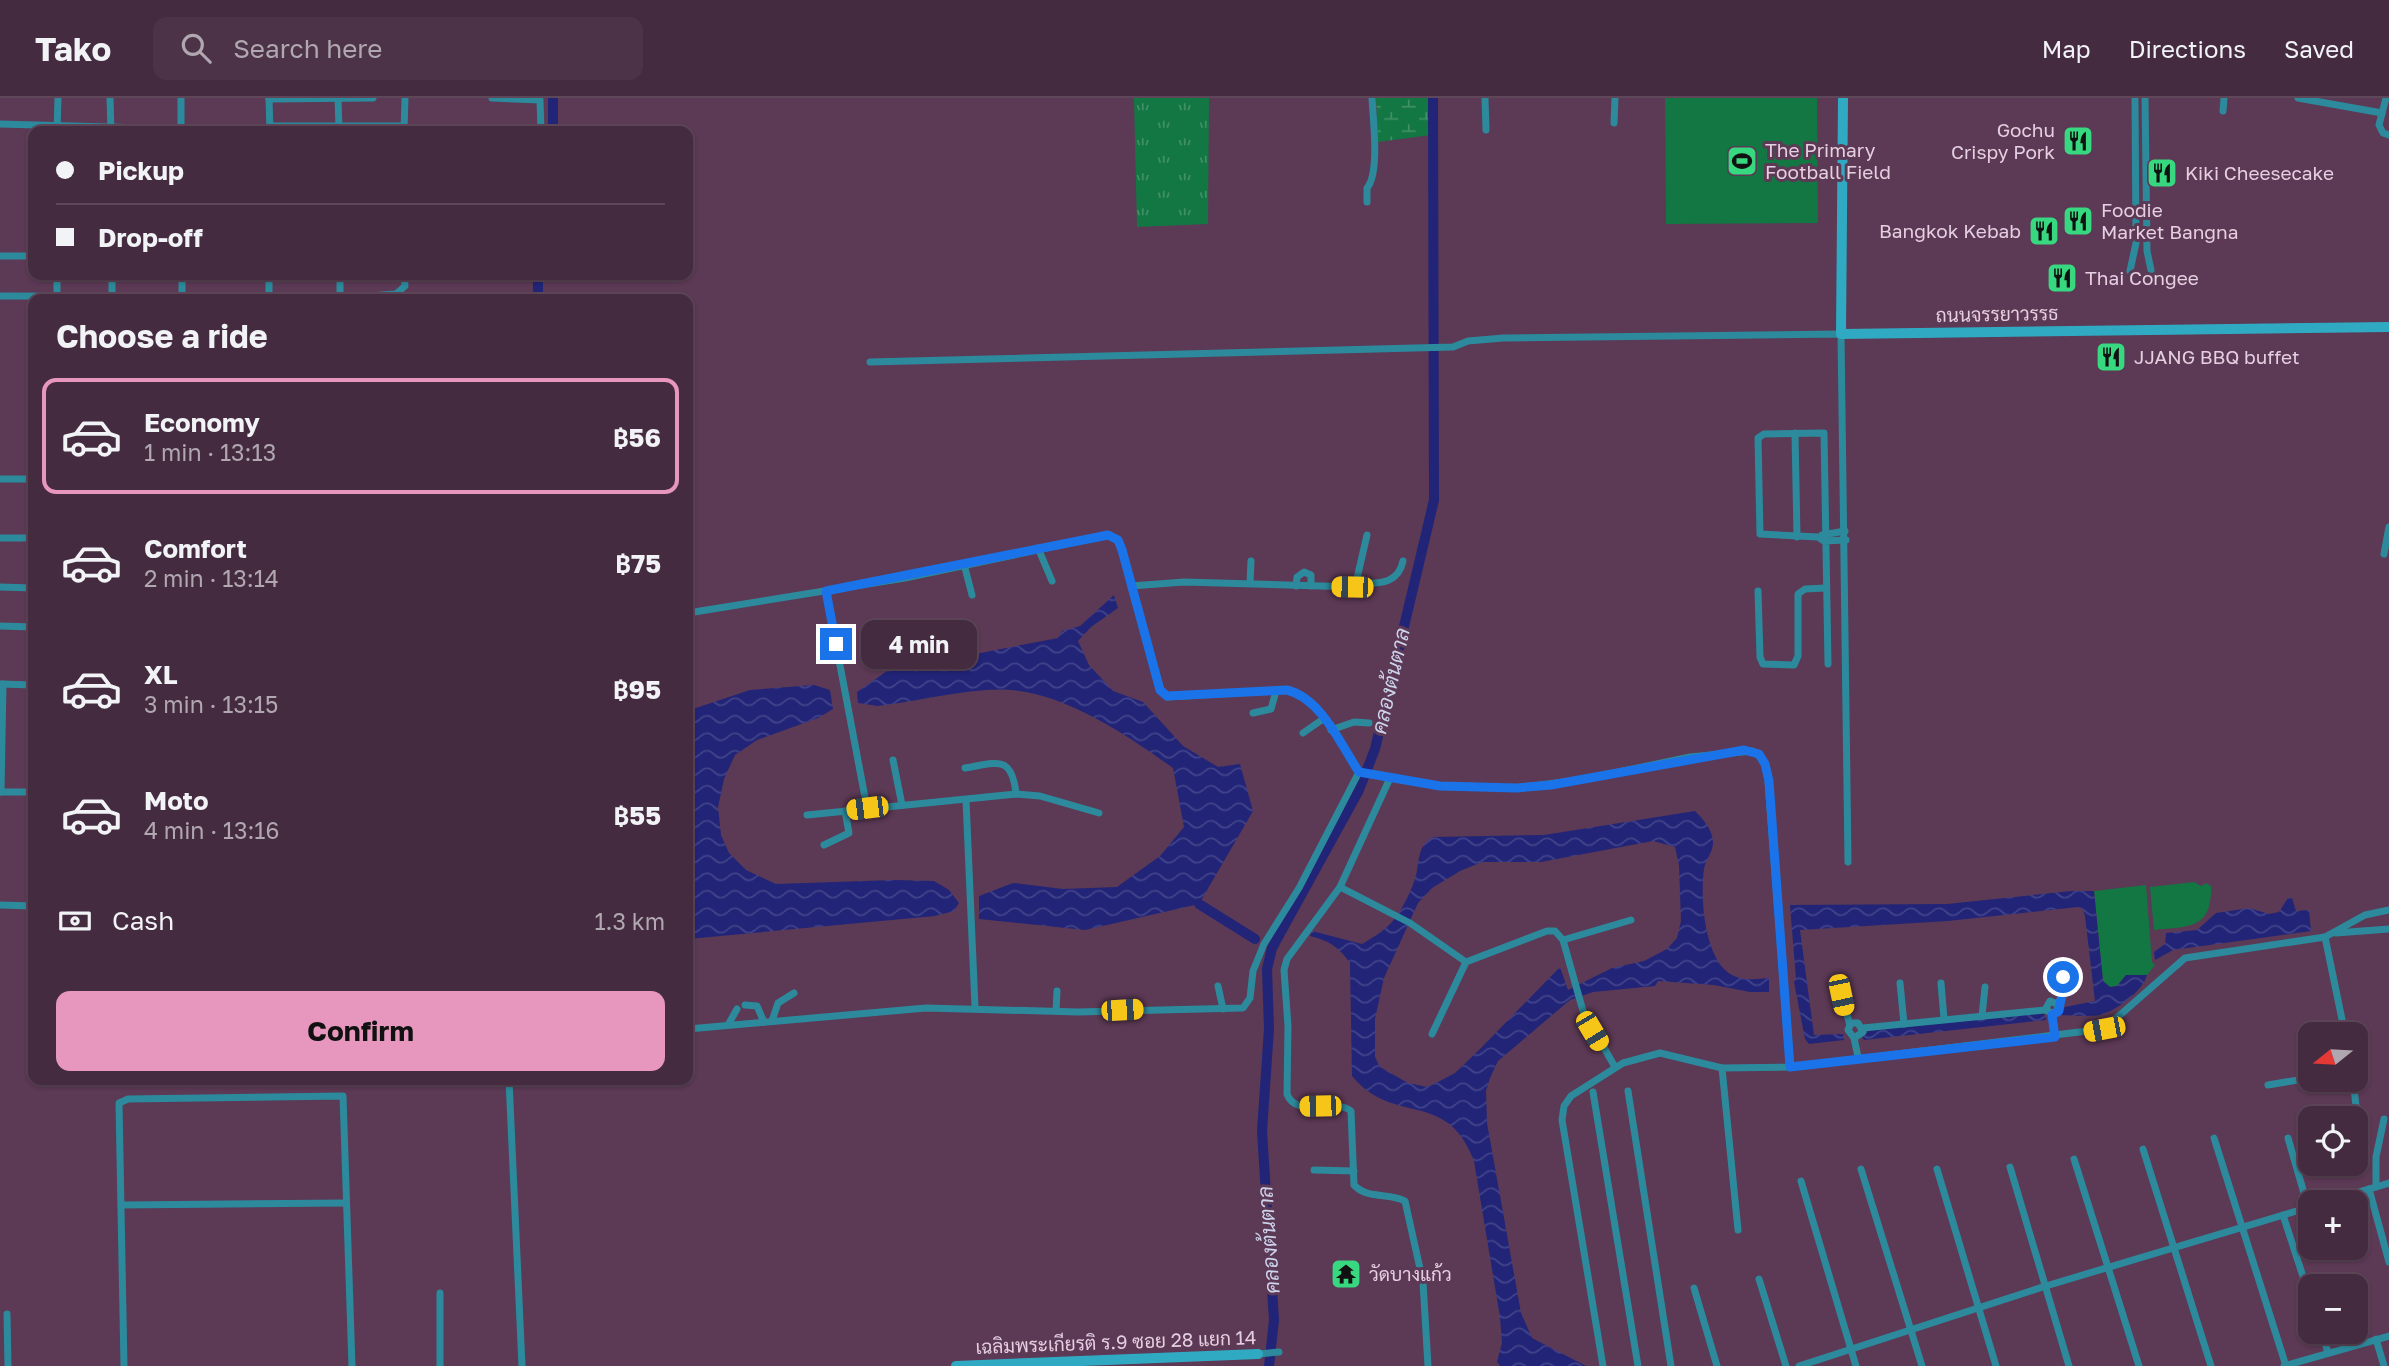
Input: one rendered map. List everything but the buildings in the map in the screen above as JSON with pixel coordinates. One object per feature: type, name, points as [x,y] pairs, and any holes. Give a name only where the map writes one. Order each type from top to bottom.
[{"type":"main road","points":[[1841,334],[1843,98]]},
{"type":"main road","name":"ถนนจรรยาวรรธ","points":[[1841,334],[2389,327]]},
{"type":"main road","name":"เฉลิมพระเกียรติ ร.9 ซอย 28 แยก 14","points":[[956,1366],[1258,1354]]},
{"type":"street","points":[[57,126],[58,98]]},
{"type":"street","points":[[110,98],[111,126]]},
{"type":"street","points":[[181,98],[181,126]]},
{"type":"street","points":[[338,98],[339,126]]},
{"type":"street","points":[[270,126],[269,99],[373,98]]},
{"type":"street","points":[[404,126],[405,98]]},
{"type":"street","points":[[492,98],[540,100],[541,126]]},
{"type":"street","points":[[1367,202],[1367,188],[1372,182],[1374,163],[1372,98]]},
{"type":"street","points":[[1485,98],[1486,130]]},
{"type":"street","points":[[1614,123],[1615,98]]},
{"type":"street","points":[[2130,271],[2136,243],[2135,98]]},
{"type":"street","points":[[2145,98],[2147,251],[2151,270]]},
{"type":"street","points":[[2222,111],[2224,98]]},
{"type":"street","points":[[2298,98],[2382,113]]},
{"type":"street","points":[[2386,98],[2380,130],[2389,135]]},
{"type":"street","points":[[2135,110],[2145,111]]},
{"type":"street","points":[[0,124],[28,126]]},
{"type":"street","points":[[0,256],[28,256]]},
{"type":"street","points":[[0,296],[28,297]]},
{"type":"street","points":[[870,362],[1453,347],[1468,341],[1503,338],[1841,334],[1846,536],[1848,862]]},
{"type":"street","points":[[1795,433],[1797,537]]},
{"type":"street","points":[[1828,664],[1822,537],[1824,433],[1764,434],[1758,438],[1757,531],[1762,536],[1822,537],[1846,536]]},
{"type":"street","points":[[0,479],[28,479]]},
{"type":"street","points":[[2384,554],[2389,527]]},
{"type":"street","points":[[693,612],[826,591],[1108,535],[1118,540],[1156,682],[1167,696],[1297,692],[1308,700],[1362,773],[1474,789],[1527,787],[1580,780],[1703,755],[1744,750],[1759,754],[1765,764],[1769,781],[1790,1067]]},
{"type":"street","points":[[1358,584],[1367,535]]},
{"type":"street","points":[[0,538],[28,538]]},
{"type":"street","points":[[1038,548],[1052,580]]},
{"type":"street","points":[[1250,583],[1251,561]]},
{"type":"street","points":[[1131,586],[1184,582],[1352,587],[1391,581],[1398,575],[1402,561]]},
{"type":"street","points":[[964,564],[972,595]]},
{"type":"street","points":[[1296,586],[1297,577],[1304,572],[1311,575],[1311,586]]},
{"type":"street","points":[[0,587],[28,588]]},
{"type":"street","points":[[1758,591],[1760,657],[1763,664],[1794,665],[1798,656],[1798,594],[1805,589],[1826,588]]},
{"type":"street","points":[[826,591],[867,808]]},
{"type":"street","points":[[0,626],[28,626]]},
{"type":"street","points":[[28,685],[2,684],[1,792],[28,792]]},
{"type":"street","points":[[1253,713],[1271,709],[1276,691]]},
{"type":"street","points":[[1303,733],[1323,719]]},
{"type":"street","points":[[1331,730],[1354,722],[1369,723]]},
{"type":"street","points":[[893,760],[902,805]]},
{"type":"street","points":[[965,768],[998,763],[1006,765],[1014,776],[1016,794]]},
{"type":"street","points":[[693,1028],[926,1008],[975,1007],[1056,1012],[1163,1007],[1234,1010],[1248,1004],[1253,971],[1264,944],[1299,888],[1362,773]]},
{"type":"street","points":[[1386,777],[1340,887],[1287,959],[1284,970],[1289,1026],[1287,1094],[1297,1107],[1343,1105],[1351,1111],[1354,1185],[1359,1191],[1397,1197],[1405,1201],[1423,1282],[1428,1366]]},
{"type":"street","points":[[807,815],[1016,794],[1040,796],[1099,813]]},
{"type":"street","points":[[966,800],[975,1007]]},
{"type":"street","points":[[824,845],[849,832],[845,811]]},
{"type":"street","points":[[1340,887],[1410,923],[1466,962]]},
{"type":"street","points":[[0,905],[28,906]]},
{"type":"street","points":[[1603,1366],[1562,1120],[1564,1107],[1571,1096],[1615,1068],[1660,1053],[1722,1068],[1790,1067],[2104,1029],[2185,958],[2325,937],[2365,915],[2385,911]]},
{"type":"street","points":[[1563,940],[1631,920]]},
{"type":"street","points":[[2336,933],[2385,930]]},
{"type":"street","points":[[1432,1034],[1466,962],[1548,931],[1555,932],[1563,940],[1583,1011],[1615,1068]]},
{"type":"street","points":[[2325,937],[2342,1022]]},
{"type":"street","points":[[1863,1028],[2059,1011],[2058,1003],[2064,993],[2059,968]]},
{"type":"street","points":[[1941,983],[1944,1019]]},
{"type":"street","points":[[1900,984],[1904,1024]]},
{"type":"street","points":[[1218,986],[1223,1009]]},
{"type":"street","points":[[1982,1016],[1985,987]]},
{"type":"street","points":[[1056,1012],[1057,991]]},
{"type":"street","points":[[768,1021],[778,1003],[794,993]]},
{"type":"street","points":[[1841,995],[1850,1025],[1848,1033],[1854,1038],[1858,1057]]},
{"type":"street","points":[[2055,1037],[2048,1002],[2058,1003]]},
{"type":"street","points":[[728,1025],[741,1007],[757,1006],[768,1021]]},
{"type":"street","points":[[1850,1025],[1858,1023],[1863,1028]]},
{"type":"street","points":[[1854,1038],[1861,1035],[1863,1028]]},
{"type":"street","points":[[1722,1068],[1738,1230]]},
{"type":"street","points":[[2268,1085],[2298,1080]]},
{"type":"street","points":[[509,1085],[522,1366]]},
{"type":"street","points":[[1628,1091],[1671,1366]]},
{"type":"street","points":[[1593,1092],[1638,1366]]},
{"type":"street","points":[[2354,1092],[2356,1106]]},
{"type":"street","points":[[124,1366],[118,1108],[123,1100],[343,1096],[352,1366]]},
{"type":"street","points":[[2384,1119],[2376,1157],[2389,1262]]},
{"type":"street","points":[[2214,1138],[2285,1366],[2389,1336]]},
{"type":"street","points":[[2288,1138],[2304,1190]]},
{"type":"street","points":[[2143,1149],[2211,1366]]},
{"type":"street","points":[[2074,1159],[2139,1366]]},
{"type":"street","points":[[2010,1167],[2069,1366]]},
{"type":"street","points":[[1861,1169],[1922,1366]]},
{"type":"street","points":[[1937,1169],[1996,1366]]},
{"type":"street","points":[[1314,1170],[1354,1171]]},
{"type":"street","points":[[1801,1181],[1856,1366]]},
{"type":"street","points":[[121,1205],[346,1203]]},
{"type":"street","points":[[1799,1366],[1911,1332],[2046,1286],[2298,1210]]},
{"type":"street","points":[[2283,1215],[2302,1274]]},
{"type":"street","points":[[1759,1279],[1786,1366]]},
{"type":"street","points":[[1694,1288],[1717,1366]]},
{"type":"street","points":[[440,1293],[440,1366]]},
{"type":"street","points":[[7,1314],[8,1366]]},
{"type":"street","points":[[2376,1339],[2384,1366]]},
{"type":"street","points":[[2325,1344],[2328,1352]]},
{"type":"street","name":"เฉลิมพระเกียรติ ร.9 ซอย 28 แยก 14","points":[[1258,1354],[1279,1352]]},
{"type":"green space","points":[[1134,98],[1209,98],[1208,224],[1137,227]]},
{"type":"green space","points":[[1376,98],[1431,98],[1431,135],[1378,142]]},
{"type":"green space","name":"The Primary Football Field","points":[[1665,98],[1817,98],[1818,223],[1666,224]]},
{"type":"green space","points":[[2194,882],[2201,886],[2206,883],[2211,886],[2210,900],[2203,918],[2188,926],[2154,930],[2150,887]]},
{"type":"green space","points":[[2146,885],[2152,962],[2155,965],[2147,975],[2126,975],[2117,986],[2110,987],[2103,981],[2094,891]]},
{"type":"water","points":[[1114,595],[1118,608],[1091,627],[1078,641],[1089,665],[1113,691],[1143,702],[1183,746],[1218,767],[1240,764],[1253,811],[1199,904],[1085,930],[979,919],[979,896],[1013,883],[1063,889],[1117,887],[1160,856],[1184,827],[1173,768],[1096,718],[1032,693],[1010,690],[980,691],[878,706],[858,703],[857,692],[887,671],[1058,638],[1062,631],[1080,626]]},
{"type":"water","points":[[814,685],[830,690],[833,709],[818,718],[757,740],[735,755],[724,779],[718,807],[721,835],[729,853],[746,870],[776,884],[934,881],[949,890],[959,903],[954,911],[935,916],[693,939],[693,709],[750,690]]},
{"type":"water","points":[[1695,811],[1707,825],[1713,838],[1712,850],[1704,869],[1703,895],[1706,927],[1715,956],[1723,967],[1736,977],[1769,978],[1769,992],[1658,981],[1655,986],[1593,992],[1570,1000],[1498,1061],[1486,1091],[1487,1123],[1521,1313],[1532,1338],[1586,1366],[1500,1366],[1497,1362],[1502,1343],[1500,1317],[1474,1161],[1463,1138],[1449,1124],[1435,1115],[1385,1101],[1368,1091],[1352,1076],[1350,963],[1333,945],[1310,936],[1312,931],[1362,944],[1381,932],[1397,916],[1411,891],[1420,853],[1425,844],[1434,837],[1544,835]],"holes":[[[1653,841],[1675,847],[1679,865],[1681,921],[1677,938],[1667,949],[1644,961],[1612,968],[1568,990],[1560,967],[1455,1073],[1427,1087],[1408,1083],[1380,1067],[1375,1057],[1375,1019],[1384,978],[1418,903],[1432,888],[1460,871],[1482,862],[1541,862]]]},
{"type":"water","points":[[2094,891],[2103,981],[2110,987],[2117,986],[2126,975],[2147,975],[2135,994],[2114,1009],[2095,1016],[2059,1015],[2065,1007],[2095,1001],[2085,916],[2083,909],[2078,907],[1948,921],[1800,930],[1814,1035],[1843,1034],[1844,1040],[1809,1044],[1805,1039],[1794,982],[1796,979],[1790,905],[1947,904]]},
{"type":"water","points":[[2288,898],[2292,898],[2296,911],[2309,910],[2311,931],[2173,950],[2155,960],[2154,952],[2165,944],[2166,933],[2197,930],[2216,913],[2249,908],[2269,914],[2279,912]]},
{"type":"water","points":[[2044,1013],[2046,1020],[1864,1040],[1862,1037],[1869,1030]]},
{"type":"waterway","points":[[553,98],[553,126]]},
{"type":"waterway","name":"คลองต้นตาล","points":[[1269,1366],[1274,1320],[1262,1131],[1269,1029],[1267,969],[1272,948],[1359,790],[1375,749],[1434,500],[1433,98]]},
{"type":"waterway","points":[[538,280],[538,294]]},
{"type":"waterway","points":[[1199,904],[1255,939]]},
{"type":"place","name":"Gochu Crispy Pork","points":[[2078,141]]},
{"type":"place","name":"The Primary Football Field","points":[[1742,161]]},
{"type":"place","name":"Kiki Cheesecake","points":[[2162,173]]},
{"type":"place","name":"Foodie Market Bangna","points":[[2078,221]]},
{"type":"place","name":"Bangkok Kebab","points":[[2044,231]]},
{"type":"place","name":"Thai Congee","points":[[2062,278]]},
{"type":"place","name":"JJANG BBQ buffet","points":[[2111,357]]},
{"type":"place","name":"วัดบางแก้ว","points":[[1346,1274]]},
{"type":"route","points":[[836,644],[826,591],[905,578],[1093,536],[1108,535],[1118,540],[1122,550],[1160,690],[1167,696],[1287,690],[1297,692],[1318,710],[1359,772],[1440,786],[1474,789],[1516,788],[1580,780],[1690,757],[1744,750],[1759,754],[1765,764],[1769,781],[1790,1067],[1858,1057],[2055,1037],[2052,1015],[2059,1011],[2058,1003],[2064,993],[2063,977]]}]
